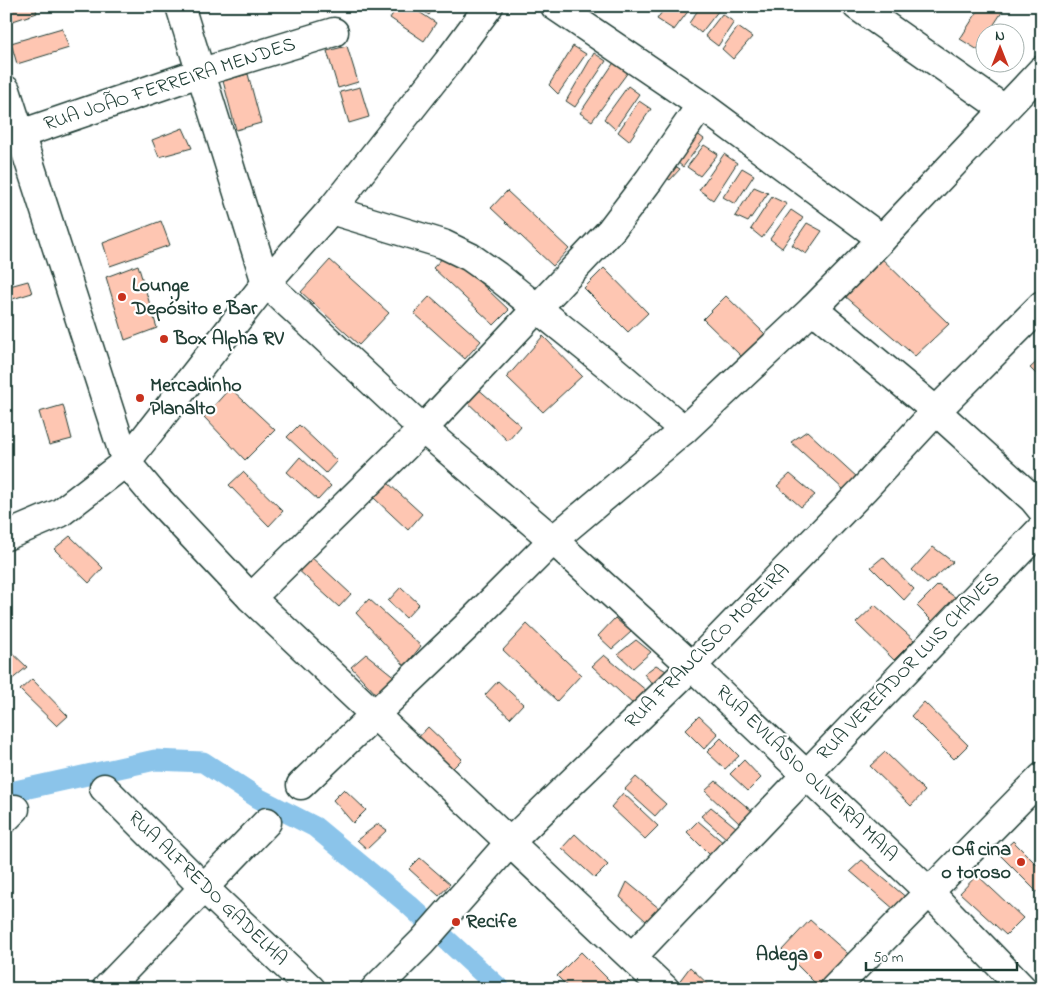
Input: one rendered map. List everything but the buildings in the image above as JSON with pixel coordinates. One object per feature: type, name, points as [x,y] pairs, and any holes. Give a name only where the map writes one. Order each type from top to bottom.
[{"type":"street","points":[[180,6],[266,283]]},
{"type":"street","points":[[6,536],[60,513],[126,462],[266,283],[331,210],[447,63],[489,6]]},
{"type":"street","points":[[555,6],[701,105],[882,239]]},
{"type":"street","points":[[858,6],[1004,109]]},
{"type":"street","name":"RUA JOÃO FERREIRA MENDES","points":[[13,137],[200,73],[334,32]]},
{"type":"street","points":[[301,785],[466,627],[553,540],[684,430],[813,309],[1042,70]]},
{"type":"street","points":[[6,90],[13,137],[126,462],[152,493],[251,598],[665,989]]},
{"type":"street","points":[[251,598],[423,429],[611,230],[649,180],[701,105]]},
{"type":"street","points":[[331,210],[443,244],[461,253],[497,276],[610,367],[684,430]]},
{"type":"street","name":"RUA EVILÁSIO OLIVEIRA MAIA","points":[[266,283],[423,429],[553,540],[692,666],[929,892],[1023,989]]},
{"type":"street","name":"RUA FRANCISCO MOREIRA","points":[[375,989],[422,942],[511,842],[692,666],[864,489],[936,411],[1042,306]]},
{"type":"street","points":[[813,309],[936,411],[1033,499],[1042,510]]},
{"type":"street","name":"RUA VEREADOR LUIS CHAVES","points":[[632,957],[1042,528]]},
{"type":"street","points":[[834,989],[1042,777]]},
{"type":"street","name":"RUA ALFREDO GADELHA","points":[[104,788],[204,888],[311,989]]},
{"type":"street","points":[[106,989],[267,822]]},
{"type":"waterway","points":[[6,793],[155,760],[203,762],[258,798],[315,827],[408,904],[500,989]]},
{"type":"place","name":"Lounge Depósito e Bar","points":[[122,297]]},
{"type":"place","name":"Box Alpha RV","points":[[164,339]]},
{"type":"place","name":"Mercadinho Planalto","points":[[140,398]]},
{"type":"place","name":"Oficina o toroso","points":[[1021,862]]},
{"type":"place","name":"Recife","points":[[456,922]]},
{"type":"place","name":"Adega","points":[[818,955]]}]
